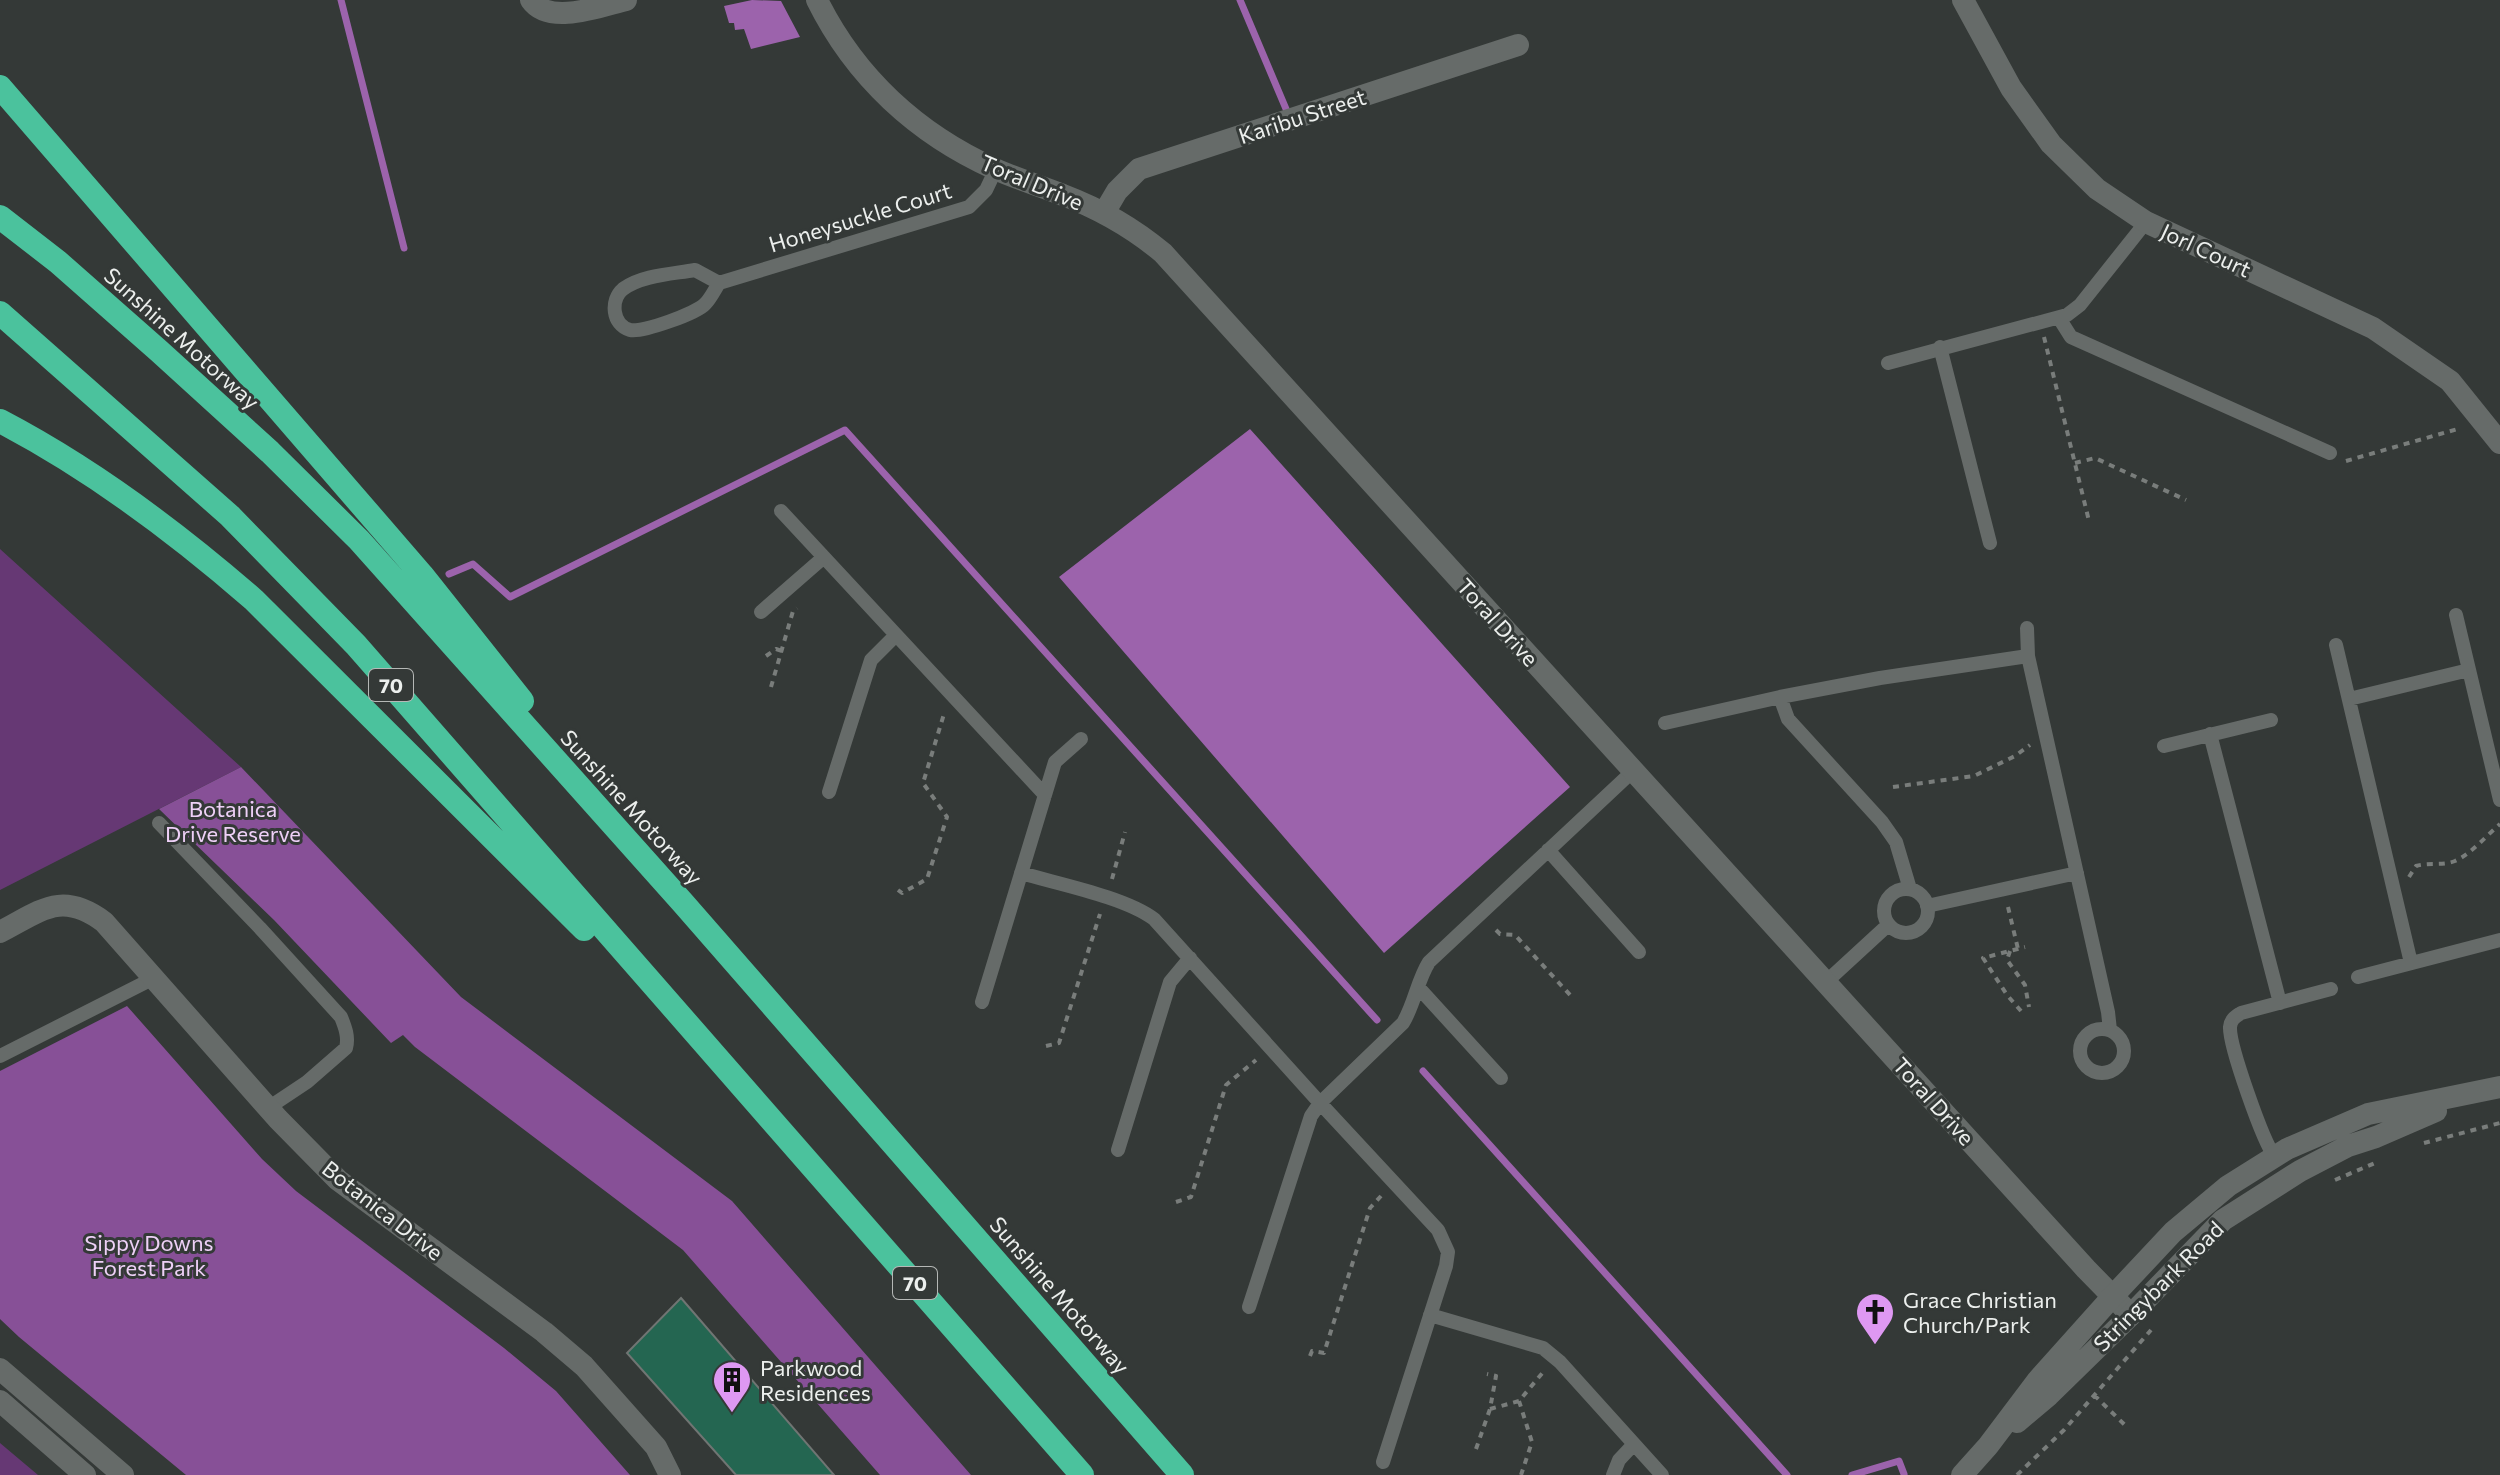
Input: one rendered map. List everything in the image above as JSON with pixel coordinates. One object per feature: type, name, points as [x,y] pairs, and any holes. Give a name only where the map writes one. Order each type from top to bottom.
[{"type":"highway","points":[[0,87],[422,575],[683,903]]},
{"type":"highway","name":"Sunshine Motorway","points":[[0,217],[58,262],[159,351],[270,452],[359,540],[683,903],[1182,1475]]},
{"type":"highway","name":"70","points":[[0,313],[230,516],[356,645],[1082,1475]]},
{"type":"highway","points":[[0,421],[67,459],[132,503],[196,549],[254,600],[747,1092]]},
{"type":"street","points":[[531,0],[535,6],[565,14],[626,0]]},
{"type":"street","name":"Toral Drive","points":[[817,0],[866,77],[892,104],[920,126],[954,148],[996,169],[1104,213],[1138,233],[1163,253],[2131,1315]]},
{"type":"street","name":"Jorl Court","points":[[1963,0],[2011,88],[2051,144],[2097,189],[2146,222],[2373,328],[2450,381],[2500,443]]},
{"type":"street","name":"Karibu Street","points":[[1104,213],[1130,176],[1147,166],[1518,45]]},
{"type":"street","name":"Botanica Drive","points":[[0,932],[57,905],[68,904],[91,912],[104,922],[268,1108],[338,1180],[544,1332],[584,1366],[656,1447],[670,1475]]},
{"type":"street","name":"Stringybark Road","points":[[1962,1475],[2037,1381],[2113,1296],[2173,1232],[2228,1186],[2287,1149],[2368,1114],[2500,1087]]},
{"type":"street","name":"Stringybark Road","points":[[1988,1446],[2049,1395],[2223,1220],[2300,1171],[2348,1146],[2478,1093]]},
{"type":"street","points":[[0,1369],[123,1475]]},
{"type":"street","points":[[0,1401],[85,1475]]},
{"type":"lane","name":"Honeysuckle Court","points":[[719,283],[695,270],[642,280],[622,290],[616,299],[614,314],[622,326],[631,331],[656,326],[704,306],[719,283],[969,207],[986,190],[996,169]]},
{"type":"lane","points":[[1888,363],[2059,318],[2075,310],[2146,222]]},
{"type":"lane","points":[[2059,318],[2071,337],[2330,453]]},
{"type":"lane","points":[[1940,347],[1990,543]]},
{"type":"lane","points":[[781,511],[1045,795]]},
{"type":"lane","points":[[761,612],[824,557]]},
{"type":"lane","points":[[2456,615],[2500,799]]},
{"type":"lane","points":[[2027,628],[2028,656],[2110,1030]]},
{"type":"lane","points":[[829,792],[871,660],[896,635]]},
{"type":"lane","points":[[2336,645],[2411,963]]},
{"type":"lane","points":[[1665,723],[1880,678],[2028,656]]},
{"type":"lane","points":[[2349,699],[2469,670]]},
{"type":"lane","points":[[1780,697],[1788,719],[1882,822],[1896,842],[1910,889]]},
{"type":"lane","points":[[2164,746],[2271,720]]},
{"type":"lane","points":[[2210,734],[2280,1003]]},
{"type":"lane","points":[[982,1002],[1055,762],[1081,739]]},
{"type":"lane","points":[[1249,1307],[1304,1132],[1320,1103],[1403,1023],[1412,1009],[1429,962],[1633,771]]},
{"type":"lane","points":[[159,823],[341,1017],[346,1029],[346,1048],[307,1082],[268,1108]]},
{"type":"lane","points":[[1548,850],[1639,952]]},
{"type":"lane","points":[[1021,873],[1143,910],[1154,919],[1438,1230],[1448,1252],[1446,1266],[1383,1462]]},
{"type":"lane","points":[[1927,906],[2077,873]]},
{"type":"lane","points":[[1910,889],[1921,895],[1927,906],[1926,921],[1916,931],[1900,933],[1888,925],[1883,910],[1895,891],[1910,889]]},
{"type":"lane","points":[[1826,982],[1888,925]]},
{"type":"lane","points":[[2358,977],[2500,940]]},
{"type":"lane","points":[[1118,1150],[1170,982],[1190,958]]},
{"type":"lane","points":[[0,1056],[154,978]]},
{"type":"lane","points":[[1418,987],[1501,1078]]},
{"type":"lane","points":[[2275,1157],[2266,1141],[2230,1029],[2234,1017],[2331,989]]},
{"type":"lane","points":[[1430,1315],[1543,1348],[1662,1475]]},
{"type":"lane","points":[[1613,1475],[1619,1460],[1634,1444]]},
{"type":"path","points":[[2040,323],[2089,521]]},
{"type":"path","points":[[2330,453],[2343,461],[2464,427]]},
{"type":"path","points":[[2075,463],[2095,458],[2186,500]]},
{"type":"path","points":[[771,687],[793,611],[804,601]]},
{"type":"path","points":[[766,656],[776,649],[782,651]]},
{"type":"path","points":[[898,890],[902,893],[927,879],[947,817],[923,783],[950,693]]},
{"type":"path","points":[[1893,787],[1974,776],[2015,756],[2027,746],[2048,741]]},
{"type":"path","points":[[2393,885],[2409,878],[2416,866],[2454,861],[2500,824]]},
{"type":"path","points":[[1046,1046],[1059,1043],[1125,832]]},
{"type":"path","points":[[2003,889],[2018,949]]},
{"type":"path","points":[[1496,930],[1500,934],[1515,935],[1571,996]]},
{"type":"path","points":[[2021,1011],[1983,958],[2025,947]]},
{"type":"path","points":[[2010,951],[2007,960],[2025,985],[2029,1007]]},
{"type":"path","points":[[1176,1202],[1191,1197],[1226,1085],[1270,1048]]},
{"type":"path","points":[[2414,1145],[2500,1123]]},
{"type":"path","points":[[2326,1184],[2387,1158]]},
{"type":"path","points":[[1310,1356],[1312,1351],[1324,1353],[1370,1208],[1393,1183]]},
{"type":"path","points":[[2017,1475],[2064,1430],[2156,1324]]},
{"type":"path","points":[[1490,1409],[1519,1401],[1549,1365],[1551,1355]]},
{"type":"path","points":[[1476,1449],[1490,1409],[1496,1376],[1487,1374]]},
{"type":"path","points":[[2094,1395],[2127,1427]]},
{"type":"path","points":[[1519,1401],[1532,1442],[1521,1475]]},
{"type":"shaded area","points":[[752,0],[781,1],[800,37],[751,49],[744,29],[735,30],[734,23],[729,23],[724,6]]},
{"type":"shaded area","points":[[1250,429],[1570,787],[1384,953],[1059,577]]},
{"type":"shaded area","points":[[0,549],[241,767],[0,890]]},
{"type":"shaded area","points":[[0,1443],[38,1475],[0,1475]]},
{"type":"green space","name":"Botanica Drive Reserve","points":[[241,767],[461,997],[732,1201],[971,1475],[880,1475],[683,1250],[403,1035],[391,1043],[274,920],[159,809]]},
{"type":"green space","name":"Sippy Downs Forest Park","points":[[127,1006],[262,1159],[296,1191],[556,1391],[630,1475],[186,1475],[19,1337],[0,1319],[0,1071]]},
{"type":"building","name":"Parkwood Residences","points":[[681,1298],[834,1475],[736,1475],[627,1353]]},
{"type":"waterway","points":[[341,0],[404,248]]},
{"type":"waterway","points":[[1240,0],[1289,116]]},
{"type":"waterway","points":[[449,574],[473,564],[510,597],[845,430],[1377,1020]]},
{"type":"waterway","points":[[1423,1071],[1787,1475]]},
{"type":"waterway","points":[[1852,1475],[1899,1461],[1904,1474]]},
{"type":"place","name":"Grace Christian Church/Park","points":[[1875,1346]]},
{"type":"place","name":"Parkwood Residences","points":[[732,1414]]}]
